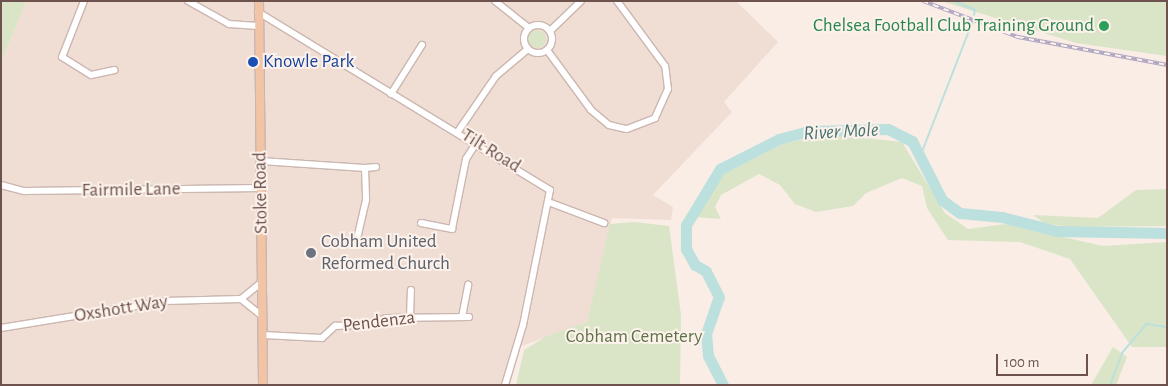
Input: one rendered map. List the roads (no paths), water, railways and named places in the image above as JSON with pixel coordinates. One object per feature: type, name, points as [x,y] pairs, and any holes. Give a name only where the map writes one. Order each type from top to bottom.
[{"type":"main road","name":"Stoke Road","points":[[259,1],[263,385]]},
{"type":"street","points":[[84,1],[62,58],[91,75],[114,70]]},
{"type":"street","points":[[188,1],[229,24],[258,26]]},
{"type":"street","points":[[495,1],[529,28],[543,26],[550,31]]},
{"type":"street","points":[[581,1],[550,31],[547,50],[600,118],[617,128],[646,124],[665,100],[665,66],[617,3],[610,1]]},
{"type":"street","name":"Tilt Road","points":[[258,12],[269,15],[391,94],[459,130],[545,184],[552,193],[551,203]]},
{"type":"street","points":[[529,28],[524,38],[528,49],[535,53],[547,50]]},
{"type":"street","points":[[391,94],[422,44]]},
{"type":"street","points":[[459,130],[496,76],[528,49]]},
{"type":"street","points":[[421,223],[452,229],[466,159],[477,142]]},
{"type":"street","points":[[261,161],[366,168],[376,167]]},
{"type":"street","points":[[358,235],[366,200],[366,168]]},
{"type":"street","name":"Fairmile Lane","points":[[1,185],[24,191],[261,188]]},
{"type":"street","points":[[505,385],[551,203],[604,223]]},
{"type":"street","points":[[261,283],[241,299],[262,316]]},
{"type":"street","name":"Pendenza","points":[[262,335],[322,338],[335,326],[410,316],[465,317],[468,285]]},
{"type":"street","points":[[410,316],[411,290]]},
{"type":"street","name":"Oxshott Way","points":[[1,328],[173,300],[241,299]]},
{"type":"waterway","points":[[954,1],[975,10],[974,15]]},
{"type":"waterway","points":[[920,157],[972,23]]},
{"type":"waterway","name":"River Mole","points":[[723,385],[708,356],[706,334],[719,297],[706,271],[695,265],[686,249],[686,225],[720,169],[779,139],[809,131],[888,129],[912,141],[942,200],[960,213],[1002,217],[1057,231],[1167,233]]},
{"type":"waterway","points":[[1110,385],[1122,353],[1146,324],[1167,327]]},
{"type":"railway","points":[[923,1],[1018,37],[1167,65]]},
{"type":"place","name":"Chelsea Football Club Training Ground","points":[[1104,26]]},
{"type":"place","name":"Knowle Park","points":[[253,62]]},
{"type":"place","name":"Cobham United Reformed Church","points":[[311,253]]},
{"type":"park label","name":"Cobham Cemetery","points":[[634,337]]}]
